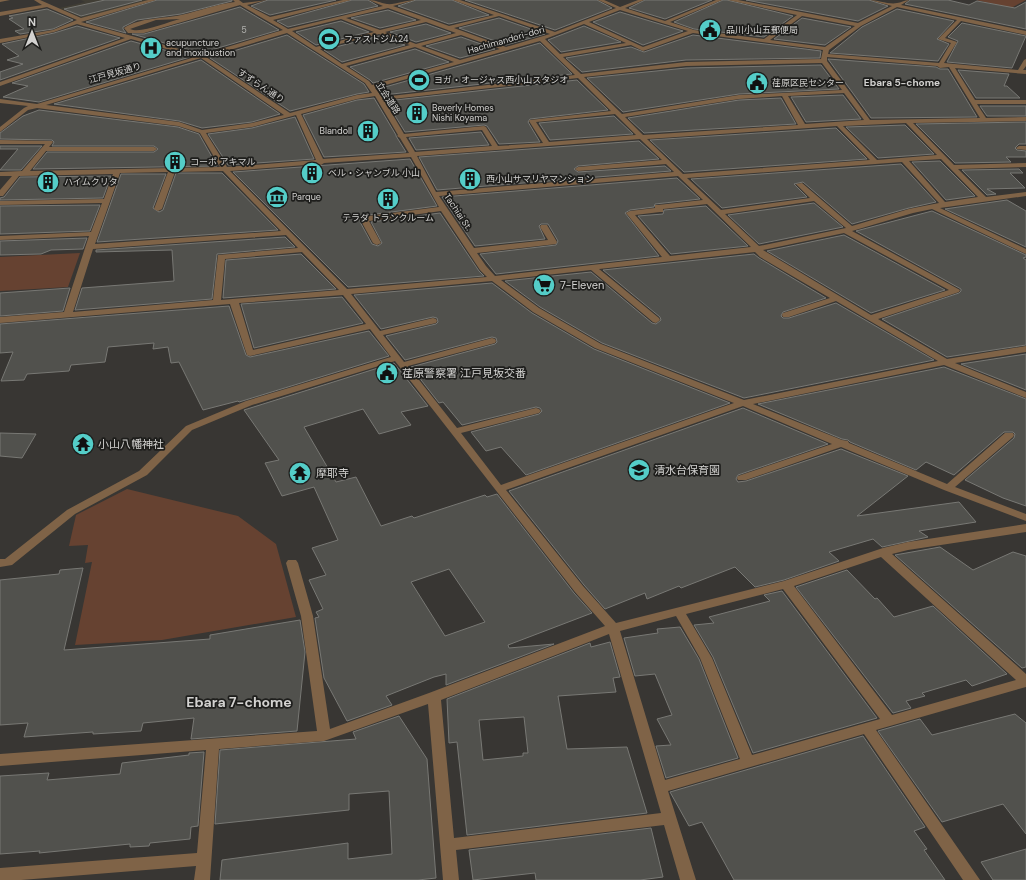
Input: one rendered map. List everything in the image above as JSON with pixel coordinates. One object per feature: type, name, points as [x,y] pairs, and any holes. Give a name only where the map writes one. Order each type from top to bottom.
[{"type":"street","points":[[0,1],[8,0]]},
{"type":"street","points":[[36,0],[80,21],[131,38],[203,57]]},
{"type":"street","points":[[0,41],[56,30],[80,21],[154,0]]},
{"type":"street","points":[[238,3],[137,32],[128,31],[127,28],[156,19],[180,17],[223,5],[238,3],[265,0]]},
{"type":"street","points":[[269,19],[349,0]]},
{"type":"street","points":[[371,0],[506,49]]},
{"type":"street","name":"江戸見坂通り","points":[[0,130],[26,109],[287,31],[413,0]]},
{"type":"street","points":[[455,0],[557,34]]},
{"type":"street","points":[[600,0],[621,9],[693,31],[765,41],[825,55],[1023,72]]},
{"type":"street","name":"Hachimandori-dori","points":[[371,87],[557,34],[642,0]]},
{"type":"street","points":[[666,22],[720,0]]},
{"type":"street","points":[[730,0],[858,25]]},
{"type":"street","points":[[755,5],[765,0]]},
{"type":"street","points":[[872,0],[1026,33]]},
{"type":"street","points":[[0,101],[179,124],[202,132],[252,125],[298,114],[357,97],[579,77],[686,64],[825,55],[858,25],[906,0]]},
{"type":"street","name":"立会道路","points":[[238,3],[269,19],[367,82],[378,96],[400,136],[413,154]]},
{"type":"street","points":[[0,14],[48,5]]},
{"type":"street","points":[[765,41],[802,14]]},
{"type":"street","points":[[449,28],[500,15]]},
{"type":"street","points":[[342,18],[460,62]]},
{"type":"street","points":[[940,66],[954,42],[941,39],[960,18]]},
{"type":"street","points":[[315,49],[426,20]]},
{"type":"street","points":[[586,23],[643,49],[693,31]]},
{"type":"street","points":[[0,84],[131,38],[137,32]]},
{"type":"street","points":[[340,66],[461,33]]},
{"type":"street","points":[[541,39],[757,249],[954,367],[1026,395]]},
{"type":"street","points":[[558,56],[591,52],[630,44]]},
{"type":"street","points":[[825,55],[868,122]]},
{"type":"street","name":"すずらん通り","points":[[203,57],[290,116]]},
{"type":"street","points":[[1026,61],[1023,72],[1020,74],[1026,78]]},
{"type":"street","points":[[951,66],[984,120]]},
{"type":"street","points":[[547,144],[532,121],[618,114],[739,97],[847,91]]},
{"type":"street","points":[[784,95],[803,127]]},
{"type":"street","points":[[973,102],[1026,102]]},
{"type":"street","points":[[298,114],[321,163]]},
{"type":"street","points":[[0,174],[225,170],[413,154],[868,122],[1026,119]]},
{"type":"street","points":[[908,122],[983,198]]},
{"type":"street","points":[[839,125],[875,162]]},
{"type":"street","points":[[400,136],[484,128],[496,148]]},
{"type":"street","points":[[202,132],[225,170],[346,292],[498,489],[579,589],[613,628],[688,880]]},
{"type":"street","points":[[0,142],[50,142],[21,174],[0,194]]},
{"type":"street","points":[[44,149],[154,149]]},
{"type":"street","name":"Tachiai St.","points":[[413,154],[434,194],[483,268],[493,278],[536,310],[598,346],[844,443],[948,488],[1026,518]]},
{"type":"street","points":[[434,194],[944,157]]},
{"type":"street","points":[[904,160],[944,205]]},
{"type":"street","points":[[578,169],[667,162]]},
{"type":"street","points":[[953,167],[1026,164]]},
{"type":"street","points":[[158,209],[172,171]]},
{"type":"street","points":[[68,314],[89,247],[117,173]]},
{"type":"street","points":[[800,184],[848,230],[956,290],[871,318]]},
{"type":"street","points":[[0,320],[346,292],[493,278],[757,249],[848,230],[912,211],[983,198],[1026,194]]},
{"type":"street","points":[[719,213],[816,199]]},
{"type":"street","points":[[0,203],[106,201]]},
{"type":"street","points":[[668,259],[630,213],[660,210],[658,207],[708,202]]},
{"type":"street","points":[[933,207],[1026,252]]},
{"type":"street","points":[[378,243],[364,219],[444,208]]},
{"type":"street","points":[[472,251],[553,242],[544,227]]},
{"type":"street","points":[[89,247],[288,233]]},
{"type":"street","points":[[0,238],[94,234]]},
{"type":"street","points":[[216,303],[221,257],[304,250]]},
{"type":"street","points":[[592,267],[656,320]]},
{"type":"street","points":[[786,315],[838,298]]},
{"type":"street","points":[[234,302],[250,353],[371,326]]},
{"type":"street","points":[[377,334],[433,321]]},
{"type":"street","points":[[0,563],[8,562],[71,512],[143,473],[189,428],[249,403],[399,362],[492,341]]},
{"type":"street","points":[[498,489],[743,403],[947,362],[1026,349]]},
{"type":"street","points":[[454,432],[536,411]]},
{"type":"street","points":[[948,488],[1009,435]]},
{"type":"street","points":[[742,478],[844,443]]},
{"type":"street","points":[[0,760],[324,736],[434,697],[613,628],[786,584],[883,552],[908,546],[1026,528]]},
{"type":"street","points":[[883,552],[1026,682]]},
{"type":"street","points":[[292,562],[307,616],[324,736]]},
{"type":"street","points":[[786,584],[889,721]]},
{"type":"street","points":[[679,611],[706,658],[748,762]]},
{"type":"street","points":[[661,787],[1026,682]]},
{"type":"street","points":[[434,697],[452,880]]},
{"type":"street","points":[[867,728],[972,880]]},
{"type":"street","points":[[202,880],[213,744]]},
{"type":"street","points":[[448,845],[670,818]]},
{"type":"street","points":[[0,875],[204,859]]},
{"type":"shaded area","points":[[81,0],[150,0],[83,18],[59,8],[85,2]]},
{"type":"shaded area","points":[[976,0],[1026,0],[1011,8]]},
{"type":"shaded area","points":[[80,253],[68,287],[0,291],[0,257]]},
{"type":"shaded area","points":[[127,489],[238,516],[276,544],[296,617],[162,640],[75,645],[92,562],[85,563],[88,545],[69,546],[76,515]]},
{"type":"building","points":[[105,0],[142,0],[81,16],[64,9]]},
{"type":"building","points":[[157,0],[232,1],[181,14],[137,20],[123,27],[126,33],[86,22]]},
{"type":"building","points":[[268,0],[336,0],[270,15],[251,6]]},
{"type":"building","points":[[352,0],[368,0],[378,6],[288,27],[277,21]]},
{"type":"building","points":[[416,0],[452,0],[489,15],[449,24],[398,6]]},
{"type":"building","points":[[465,0],[597,0],[612,8],[555,30]]},
{"type":"building","points":[[645,0],[712,0],[665,19],[629,8]]},
{"type":"building","points":[[723,0],[793,16],[764,37],[694,29],[674,22]]},
{"type":"building","points":[[746,0],[869,0],[888,6],[858,21]]},
{"type":"building","points":[[910,0],[948,0],[969,5],[977,1],[1015,8],[1026,2],[1026,29],[905,4]]},
{"type":"building","points":[[240,7],[279,30],[201,53],[132,34],[144,34]]},
{"type":"building","points":[[47,9],[73,20],[53,29],[20,34],[15,31],[24,29],[9,19],[13,18],[9,16]]},
{"type":"building","points":[[897,9],[954,21],[937,39],[949,44],[938,61],[830,53],[862,27]]},
{"type":"building","points":[[388,10],[416,20],[380,28],[351,18]]},
{"type":"building","points":[[620,12],[683,31],[643,45],[593,22]]},
{"type":"building","points":[[499,18],[545,34],[506,45],[459,28]]},
{"type":"building","points":[[802,18],[851,27],[825,45],[774,39]]},
{"type":"building","points":[[341,21],[369,32],[316,45],[296,32]]},
{"type":"building","points":[[962,23],[1026,36],[1012,68],[947,62],[958,41],[948,37]]},
{"type":"building","points":[[426,24],[451,33],[416,42],[390,32]]},
{"type":"building","points":[[77,26],[120,38],[0,80],[0,72],[23,64],[7,60],[19,56],[2,44],[54,33]]},
{"type":"building","points":[[584,26],[621,42],[561,52],[548,40]]},
{"type":"building","points":[[287,35],[364,84],[369,92],[290,111],[210,58]]},
{"type":"building","points":[[693,35],[821,51],[820,58],[686,60],[582,72],[566,58],[631,47],[644,52]]},
{"type":"building","points":[[379,36],[405,45],[342,62],[324,50]]},
{"type":"building","points":[[461,37],[495,49],[460,58],[426,46]]},
{"type":"building","points":[[131,41],[190,57],[39,102],[3,97],[28,86],[12,83]]},
{"type":"building","points":[[540,43],[572,74],[383,95],[378,89]]},
{"type":"building","points":[[415,49],[449,62],[373,83],[350,67]]},
{"type":"building","points":[[828,59],[948,69],[977,117],[871,118]]},
{"type":"building","points":[[201,60],[280,114],[252,122],[202,128],[179,121],[54,104]]},
{"type":"building","points":[[821,65],[839,89],[739,94],[623,112],[587,78],[686,68]]},
{"type":"building","points":[[958,70],[1009,74],[1004,86],[1007,86],[1020,98],[976,98]]},
{"type":"building","points":[[577,80],[608,110],[530,119],[528,122],[540,142],[499,144],[487,126],[484,125],[405,132],[386,101]]},
{"type":"building","points":[[843,95],[861,119],[806,122],[791,97]]},
{"type":"building","points":[[374,98],[406,152],[324,157],[303,115],[357,100]]},
{"type":"building","points":[[781,98],[796,124],[644,133],[628,118],[739,100]]},
{"type":"building","points":[[980,106],[1026,106],[1026,116],[987,116]]},
{"type":"building","points":[[39,110],[178,127],[199,134],[217,166],[33,169],[47,152],[154,152],[158,149],[154,146],[52,146],[54,142],[52,140],[0,139],[0,133],[23,116]]},
{"type":"building","points":[[614,116],[633,134],[550,140],[539,123]]},
{"type":"building","points":[[295,117],[314,159],[228,165],[208,134],[252,128]]},
{"type":"building","points":[[1026,122],[1026,144],[1019,144],[1015,148],[1017,150],[1026,151],[1026,157],[1006,157],[1011,162],[955,163],[916,124]]},
{"type":"building","points":[[905,125],[934,154],[878,158],[846,127]]},
{"type":"building","points":[[836,128],[867,159],[684,172],[650,140]]},
{"type":"building","points":[[481,132],[489,145],[416,150],[409,138]]},
{"type":"building","points":[[639,141],[659,159],[578,166],[574,169],[578,172],[665,166],[671,171],[437,190],[419,157]]},
{"type":"building","points":[[0,146],[42,146],[21,170],[0,170],[18,149],[0,149]]},
{"type":"building","points":[[410,159],[437,206],[361,216],[359,220],[372,244],[378,246],[382,243],[371,222],[440,213],[479,271],[484,276],[348,287],[233,172]]},
{"type":"building","points":[[940,161],[975,196],[946,200],[912,162]]},
{"type":"building","points":[[901,164],[936,202],[852,224],[803,182],[794,184],[807,197],[722,208],[691,179]]},
{"type":"building","points":[[1019,169],[1023,173],[1010,173],[1025,188],[987,189],[996,194],[987,195],[962,170]]},
{"type":"building","points":[[176,173],[222,173],[278,230],[97,242],[121,174],[166,174],[153,208],[159,212],[163,210]]},
{"type":"building","points":[[111,176],[103,198],[0,200],[0,198],[4,197],[20,177]]},
{"type":"building","points":[[677,178],[700,199],[655,204],[654,207],[630,210],[625,213],[659,256],[496,274],[480,254],[556,245],[558,241],[548,224],[541,224],[539,226],[545,239],[475,246],[442,197]]},
{"type":"building","points":[[1007,200],[1026,211],[1026,247],[945,209]]},
{"type":"building","points":[[814,203],[843,227],[759,244],[728,215]]},
{"type":"building","points":[[100,205],[90,231],[0,234],[0,206]]},
{"type":"building","points":[[706,206],[748,246],[671,254],[638,216],[663,214],[664,210]]},
{"type":"building","points":[[932,211],[1026,255],[1026,257],[1023,258],[1026,260],[1026,345],[947,357],[882,319],[959,293],[961,289],[856,231]]},
{"type":"building","points":[[844,235],[945,290],[871,313],[767,251]]},
{"type":"building","points":[[285,237],[295,247],[217,254],[212,299],[75,310],[82,288],[174,281],[172,250],[96,252],[96,250]]},
{"type":"building","points":[[87,238],[83,249],[51,250],[41,254],[0,255],[0,241]]},
{"type":"building","points":[[301,254],[336,289],[223,298],[226,260]]},
{"type":"building","points":[[754,254],[826,298],[783,312],[781,316],[783,318],[789,318],[836,303],[934,360],[744,398],[602,343],[540,307],[505,281],[591,272],[652,323],[656,324],[661,320],[660,317],[603,270]]},
{"type":"building","points":[[492,283],[532,313],[594,349],[730,403],[526,475],[501,447],[486,451],[471,432],[539,414],[542,411],[540,408],[536,407],[462,425],[443,402],[439,403],[411,367],[495,344],[497,342],[496,338],[492,337],[405,360],[386,336],[436,324],[438,322],[437,318],[433,317],[381,329],[354,295]]},
{"type":"building","points":[[70,288],[63,311],[0,316],[0,293]]},
{"type":"building","points":[[342,297],[363,323],[254,348],[241,304]]},
{"type":"building","points":[[229,306],[246,355],[250,357],[369,331],[389,356],[239,402],[203,410],[179,362],[171,363],[168,347],[153,349],[154,343],[108,347],[105,362],[71,365],[69,371],[27,374],[24,380],[1,381],[13,352],[0,353],[0,324]]},
{"type":"building","points":[[1026,354],[1026,390],[961,364]]},
{"type":"building","points":[[394,363],[428,406],[401,412],[411,425],[379,434],[363,409],[304,427],[336,482],[356,477],[381,526],[412,516],[414,518],[485,495],[487,497],[497,494],[574,593],[592,613],[508,645],[509,648],[554,644],[446,685],[446,674],[434,677],[386,696],[392,705],[347,721],[324,678],[315,618],[319,617],[316,612],[323,609],[309,580],[326,575],[312,548],[338,540],[314,487],[282,496],[265,463],[279,460],[244,410]],"holes":[[[449,569],[485,622],[445,636],[411,582]]]},
{"type":"building","points":[[944,367],[1026,399],[1026,506],[1003,498],[965,480],[1014,438],[1015,434],[1013,432],[1004,432],[954,475],[926,462],[916,470],[848,440],[842,439],[758,404]]},
{"type":"building","points":[[743,408],[828,444],[738,475],[736,479],[738,482],[746,481],[841,449],[908,476],[857,516],[959,502],[976,522],[919,531],[928,537],[882,547],[873,539],[829,552],[839,561],[784,580],[755,587],[735,567],[681,588],[679,586],[647,599],[645,593],[605,609],[509,491]]},
{"type":"building","points":[[0,433],[36,434],[22,458],[0,456]]},
{"type":"building","points":[[940,547],[973,570],[1013,552],[1026,556],[1026,667],[1022,668],[895,555]]},
{"type":"building","points":[[83,568],[64,650],[210,639],[210,635],[300,620],[305,652],[297,731],[191,739],[194,718],[143,723],[141,731],[93,734],[93,732],[24,737],[28,723],[0,725],[0,580],[59,574],[60,570]]},
{"type":"building","points":[[847,570],[875,599],[877,598],[894,617],[933,606],[1007,674],[972,686],[966,680],[922,693],[925,696],[906,701],[911,708],[893,713],[796,587]]},
{"type":"building","points":[[782,591],[877,718],[753,753],[713,657],[694,625],[714,623],[709,617],[770,601],[764,595]]},
{"type":"building","points":[[680,627],[699,659],[738,758],[666,778],[656,746],[671,745],[657,719],[672,715],[655,674],[635,676],[624,638],[658,633],[657,629]]},
{"type":"building","points":[[610,642],[620,677],[613,678],[616,692],[558,696],[567,749],[627,747],[647,813],[467,835],[457,742],[449,743],[447,699],[590,643],[591,647]],"holes":[[[524,717],[528,753],[523,753],[523,756],[483,760],[479,720]]]},
{"type":"building","points":[[1015,714],[1026,723],[1026,834],[1003,804],[942,822],[878,731],[920,719],[932,735]]},
{"type":"building","points":[[399,716],[427,759],[436,878],[418,880],[220,880],[222,860],[348,843],[348,859],[392,854],[389,791],[349,794],[349,810],[215,824],[220,750],[356,739],[353,732]]},
{"type":"building","points":[[863,736],[925,827],[914,831],[927,849],[924,850],[945,880],[734,880],[702,822],[689,826],[670,792]]},
{"type":"building","points":[[204,752],[198,826],[191,827],[190,839],[150,843],[149,846],[130,847],[130,844],[39,853],[40,851],[0,854],[0,776],[49,773],[47,780],[120,774],[122,763]]},
{"type":"building","points":[[651,828],[663,877],[640,880],[536,880],[535,873],[473,880],[469,850]]},
{"type":"building","points":[[1026,849],[1026,880],[993,880],[981,862]]},
{"type":"place","name":"品川小山五郵便局","points":[[710,30]]},
{"type":"place","name":"ファストジム24","points":[[329,39]]},
{"type":"place","name":"acupuncture and moxibustion","points":[[151,48]]},
{"type":"place","name":"ヨガ・オージャス西小山スタジオ","points":[[419,80]]},
{"type":"place","name":"荏原区民センター","points":[[757,83]]},
{"type":"place","name":"Beverly Homes Nishi Koyama","points":[[417,113]]},
{"type":"place","name":"Blandoll","points":[[368,131]]},
{"type":"place","name":"コーポ アキマル","points":[[175,162]]},
{"type":"place","name":"ベル・シャンブル 小山","points":[[312,173]]},
{"type":"place","name":"西小山サマリヤマンション","points":[[470,179]]},
{"type":"place","name":"ハイムクリタ","points":[[48,182]]},
{"type":"place","name":"Parque","points":[[277,197]]},
{"type":"place","name":"テラダ トランクルーム","points":[[388,199]]},
{"type":"place","name":"7-Eleven","points":[[544,285]]},
{"type":"place","name":"荏原警察署 江戸見坂交番","points":[[387,373]]},
{"type":"place","name":"小山八幡神社","points":[[83,444]]},
{"type":"place","name":"清水台保育園","points":[[639,470]]},
{"type":"place","name":"摩耶寺","points":[[300,473]]},
{"type":"district","name":"Ebara 5-chome","points":[[902,82]]},
{"type":"district","name":"Ebara 7-chome","points":[[239,702]]}]
